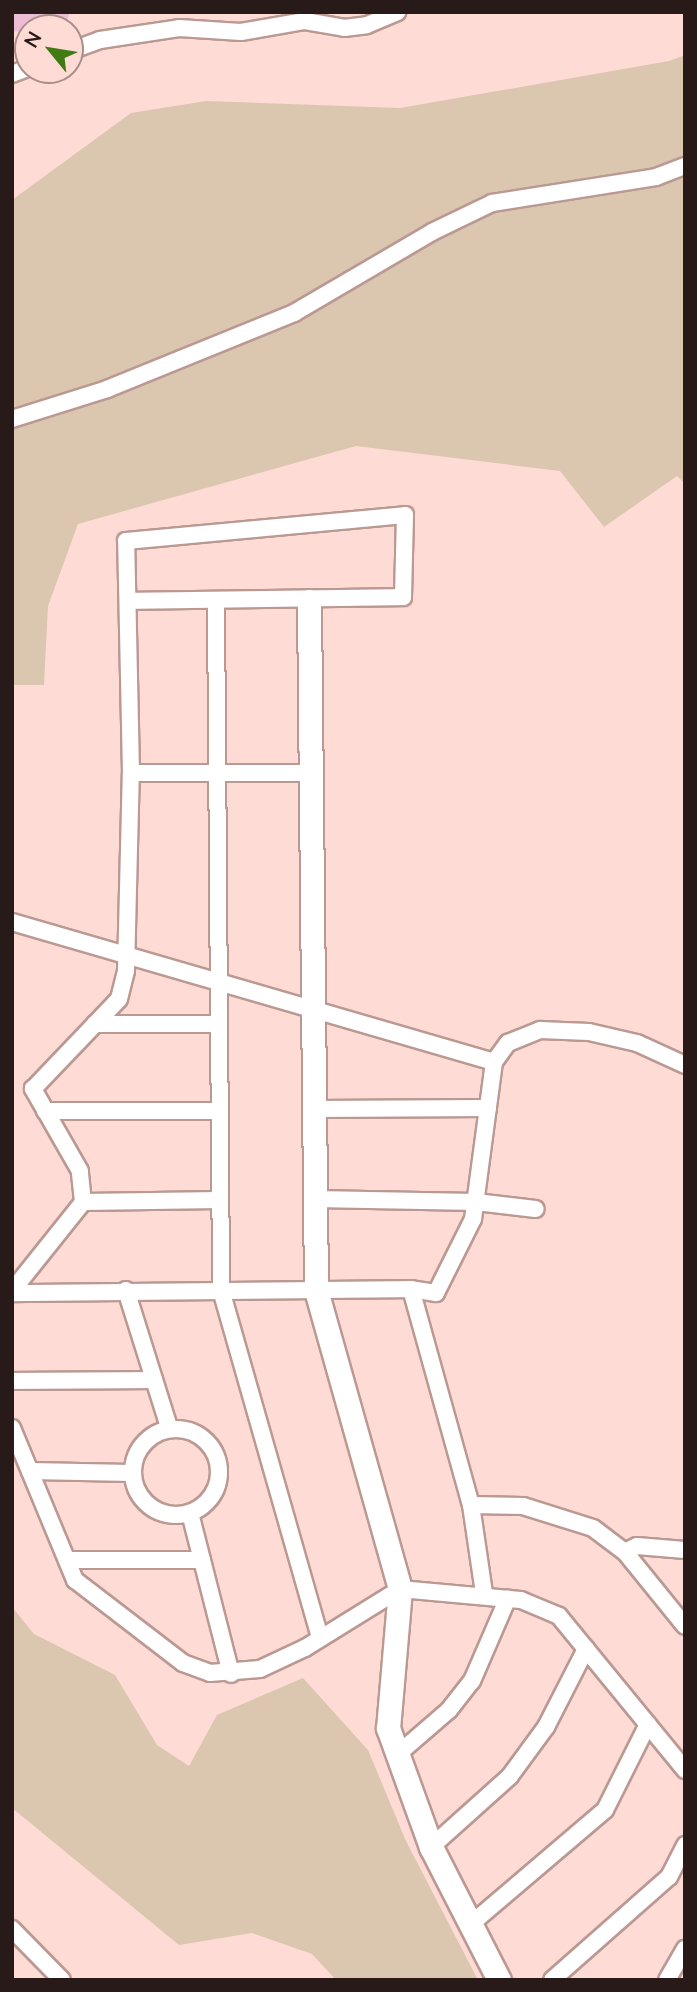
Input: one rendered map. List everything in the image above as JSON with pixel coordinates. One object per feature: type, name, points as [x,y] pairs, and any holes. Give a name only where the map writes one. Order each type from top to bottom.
[{"type":"street","points":[[84,46],[100,40],[179,28],[241,32],[305,22],[344,27],[367,25],[397,12]]},
{"type":"street","points":[[12,419],[107,389],[294,313],[432,232],[492,203],[656,177],[685,166]]},
{"type":"street","points":[[12,1292],[83,1202],[80,1171],[33,1089],[119,999],[125,956],[131,773],[126,541],[405,514],[402,597],[309,601],[128,601]]},
{"type":"street","points":[[216,601],[214,773],[221,1290],[320,1637]]},
{"type":"street","points":[[309,601],[316,1290],[400,1589],[388,1728],[431,1847],[499,1980]]},
{"type":"street","points":[[131,773],[311,774]]},
{"type":"street","points":[[12,922],[125,956],[218,979],[314,1011],[494,1062]]},
{"type":"street","points":[[95,1024],[218,1024]]},
{"type":"street","points":[[12,1292],[411,1289],[436,1293],[466,1240],[476,1202],[494,1062],[508,1043],[540,1030],[589,1032],[638,1043],[685,1065]]},
{"type":"street","points":[[315,1109],[488,1108]]},
{"type":"street","points":[[45,1111],[219,1111]]},
{"type":"street","points":[[315,1199],[476,1202],[536,1209]]},
{"type":"street","points":[[83,1202],[220,1200]]},
{"type":"street","points":[[411,1289],[471,1505],[484,1593]]},
{"type":"street","points":[[126,1290],[169,1427]]},
{"type":"street","points":[[12,1381],[154,1380]]},
{"type":"street","points":[[169,1427],[201,1437],[212,1447],[218,1462],[219,1480],[213,1493],[190,1513],[173,1514],[146,1503],[138,1492],[132,1473],[144,1444],[169,1427]]},
{"type":"street","points":[[12,1428],[75,1580],[153,1643],[183,1663],[210,1673],[230,1674],[260,1668],[320,1637],[400,1589],[484,1593],[508,1598],[558,1616],[685,1770]]},
{"type":"street","points":[[30,1471],[132,1473]]},
{"type":"street","points":[[471,1505],[523,1506],[593,1528],[625,1552],[685,1626]]},
{"type":"street","points":[[190,1513],[230,1674]]},
{"type":"street","points":[[625,1552],[637,1546],[685,1550]]},
{"type":"street","points":[[67,1560],[202,1560]]},
{"type":"street","points":[[398,1754],[449,1710],[472,1681],[508,1598]]},
{"type":"street","points":[[431,1847],[510,1776],[546,1727],[586,1649]]},
{"type":"street","points":[[471,1924],[605,1810],[648,1724]]},
{"type":"street","points":[[552,1980],[669,1877],[685,1845]]},
{"type":"street","points":[[12,1929],[62,1980]]},
{"type":"street","points":[[667,1980],[685,1949]]},
{"type":"shaded area","points":[[685,55],[685,484],[677,476],[604,527],[560,471],[356,446],[78,524],[48,606],[44,685],[12,685],[12,200],[131,113],[206,101],[400,108],[669,61]]},
{"type":"shaded area","points":[[12,1607],[34,1634],[115,1675],[157,1745],[189,1766],[217,1715],[303,1678],[368,1750],[406,1841],[478,1980],[336,1980],[312,1954],[252,1933],[179,1945],[12,1808]]},
{"type":"waterway","points":[[12,19],[56,12]]}]
